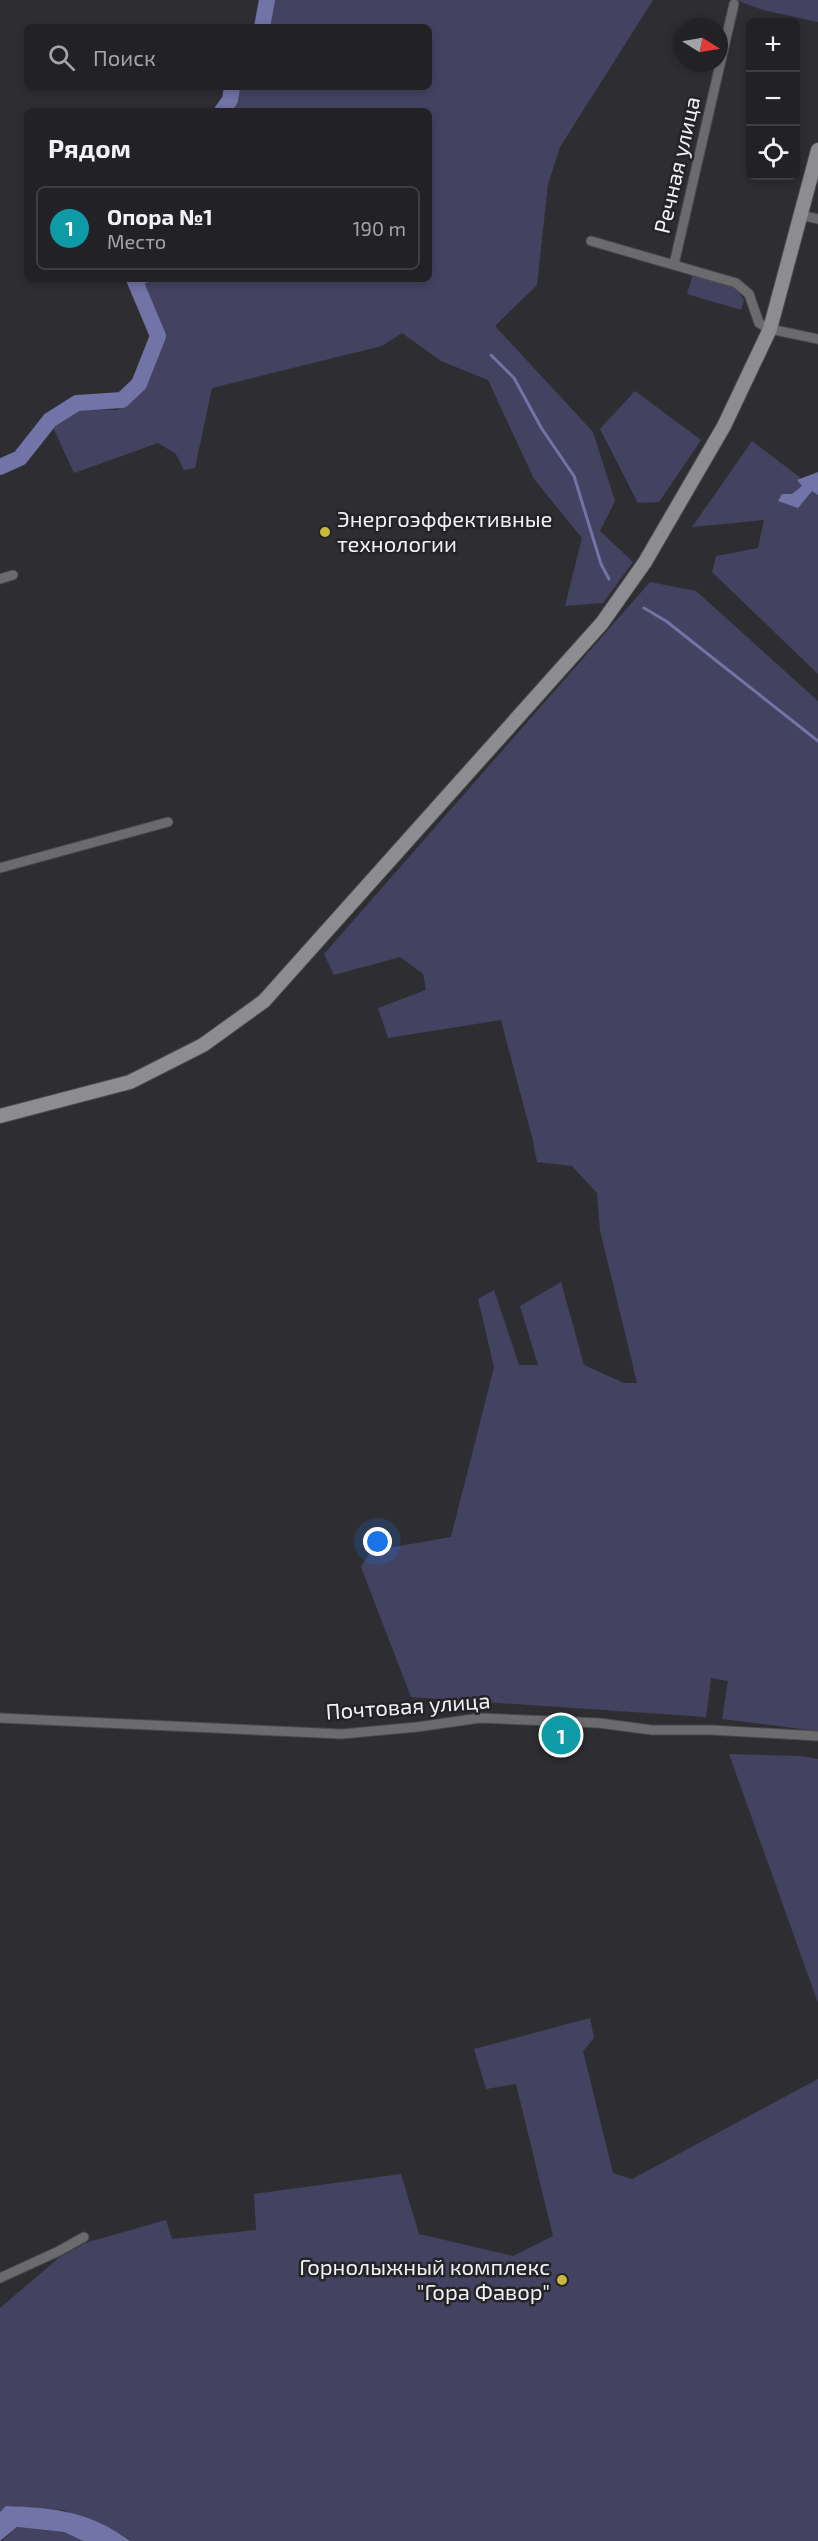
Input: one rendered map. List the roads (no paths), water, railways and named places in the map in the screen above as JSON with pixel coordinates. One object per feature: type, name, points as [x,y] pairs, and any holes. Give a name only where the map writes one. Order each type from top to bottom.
[{"type":"main road","points":[[0,1116],[130,1082],[203,1045],[264,1001],[602,623],[645,562],[724,426],[770,329],[818,150]]},
{"type":"street","name":"Речная улица","points":[[674,264],[734,4]]},
{"type":"street","points":[[800,214],[818,219]]},
{"type":"street","points":[[591,241],[736,283],[749,294],[759,323],[770,329],[818,339]]},
{"type":"street","points":[[0,579],[13,575]]},
{"type":"street","points":[[0,868],[168,822]]},
{"type":"street","name":"Почтовая улица","points":[[0,1718],[342,1734],[480,1718],[599,1723],[652,1730],[711,1730],[818,1736]]},
{"type":"street","points":[[0,2278],[59,2251],[84,2236]]},
{"type":"waterway","points":[[263,24],[267,0]]},
{"type":"waterway","points":[[224,108],[230,100],[232,90]]},
{"type":"waterway","points":[[0,467],[20,458],[50,420],[77,403],[122,400],[139,384],[158,336],[135,282]]},
{"type":"waterway","points":[[137,285],[144,282]]},
{"type":"waterway","points":[[491,355],[514,378],[542,429],[574,476],[601,564],[609,579]]},
{"type":"waterway","points":[[644,608],[666,621],[818,741]]},
{"type":"place","name":"Энергоэффективные технологии","points":[[325,532]]},
{"type":"place","name":"Опора №1","points":[[561,1735]]},
{"type":"place","name":"Горнолыжный комплекс \"Гора Фавор\"","points":[[562,2280]]}]
